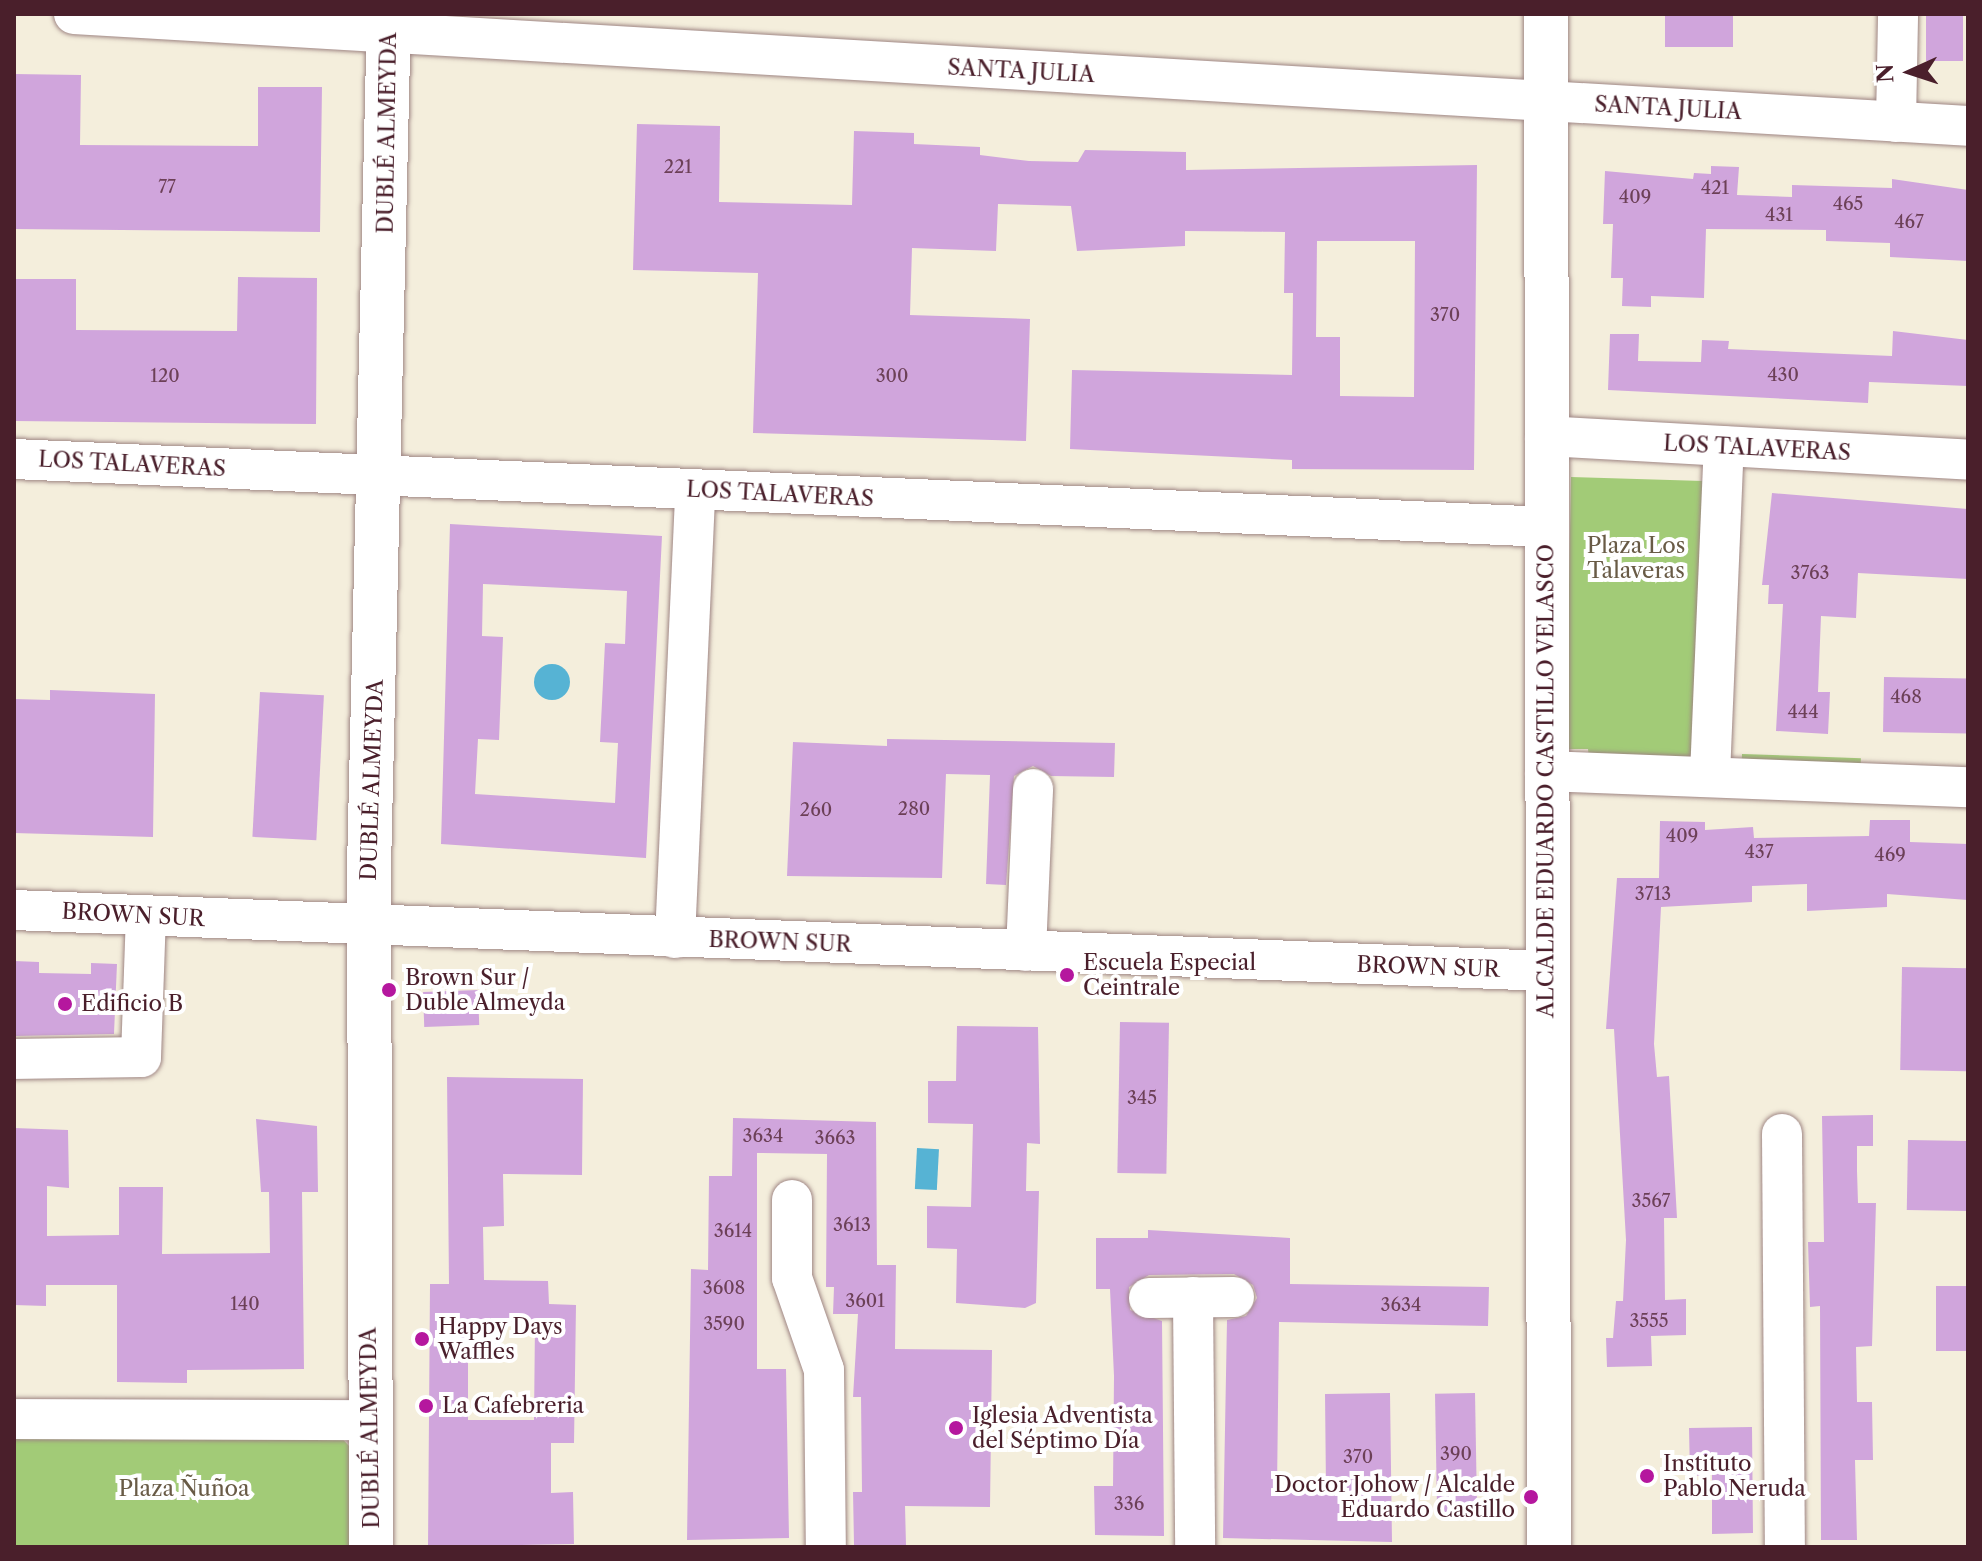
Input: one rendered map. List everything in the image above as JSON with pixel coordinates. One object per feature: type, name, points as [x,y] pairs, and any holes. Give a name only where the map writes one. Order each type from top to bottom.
[{"type":"main road","name":"ALCALDE EDUARDO CASTILLO VELASCO","points":[[1546,14],[1545,771],[1549,1547]]},
{"type":"main road","name":"DUBLÉ ALMEYDA","points":[[371,1547],[369,927],[389,24]]},
{"type":"street","name":"SANTA JULIA","points":[[74,14],[389,24],[1968,126]]},
{"type":"street","points":[[1896,122],[1898,14]]},
{"type":"street","name":"LOS TALAVERAS","points":[[1545,436],[1968,460]]},
{"type":"street","points":[[1710,775],[1724,446]]},
{"type":"street","name":"LOS TALAVERAS","points":[[14,459],[1545,527]]},
{"type":"street","points":[[675,938],[695,490]]},
{"type":"street","points":[[1545,771],[1968,787]]},
{"type":"street","points":[[1026,951],[1033,789]]},
{"type":"street","name":"BROWN SUR","points":[[14,910],[369,927],[1546,971]]},
{"type":"street","points":[[14,1059],[141,1057],[146,916]]},
{"type":"street","points":[[1782,1134],[1785,1547]]},
{"type":"street","points":[[792,1200],[792,1278],[824,1370],[826,1547]]},
{"type":"street","points":[[1193,1297],[1195,1547]]},
{"type":"street","points":[[1149,1298],[1234,1297]]},
{"type":"street","points":[[14,1419],[369,1420]]},
{"type":"green space","name":"Plaza Los Talaveras","points":[[1571,477],[1703,481],[1692,758],[1589,758],[1588,749],[1566,749]]},
{"type":"green space","points":[[1742,754],[1861,758],[1861,767],[1742,763]]},
{"type":"green space","name":"Plaza Ñuñoa","points":[[14,1434],[339,1435],[349,1446],[353,1547],[14,1547]]},
{"type":"water","points":[[552,664],[564,670],[570,682],[564,694],[552,700],[540,694],[534,682],[540,670]]},
{"type":"water","points":[[917,1148],[939,1149],[937,1190],[915,1189]]},
{"type":"building","points":[[1665,14],[1733,14],[1733,47],[1665,47]]},
{"type":"building","points":[[1926,14],[1963,14],[1963,61],[1926,61]]},
{"type":"building","points":[[14,74],[81,75],[80,145],[258,146],[258,87],[322,87],[320,232],[14,229]]},
{"type":"building","points":[[637,124],[720,126],[719,202],[852,205],[854,131],[914,133],[914,144],[980,147],[980,155],[1029,161],[1078,162],[1085,150],[1186,152],[1186,170],[1477,165],[1474,470],[1292,469],[1292,460],[1070,449],[1072,370],[1292,375],[1293,293],[1284,293],[1285,232],[1185,231],[1185,246],[1077,251],[1071,206],[998,204],[996,251],[912,248],[910,315],[1030,319],[1026,441],[753,433],[758,273],[633,270]],"holes":[[[1317,241],[1415,241],[1414,397],[1340,396],[1340,337],[1316,337]]]},
{"type":"building","points":[[1711,166],[1739,167],[1737,195],[1792,197],[1792,185],[1892,188],[1892,179],[1968,190],[1968,261],[1890,257],[1890,243],[1826,241],[1826,230],[1706,229],[1704,298],[1651,296],[1651,307],[1622,306],[1623,278],[1611,278],[1613,224],[1603,224],[1605,171],[1693,179],[1694,173],[1711,174]]},
{"type":"building","points":[[238,277],[317,278],[316,424],[14,421],[14,279],[76,279],[76,330],[237,331]]},
{"type":"building","points":[[1893,331],[1968,340],[1968,386],[1869,382],[1868,403],[1608,390],[1610,334],[1639,334],[1638,361],[1701,362],[1702,340],[1729,341],[1728,349],[1892,356]]},
{"type":"building","points":[[1772,493],[1968,509],[1968,579],[1858,573],[1856,618],[1821,616],[1818,692],[1830,692],[1828,734],[1776,731],[1783,604],[1768,604],[1769,585],[1762,585]]},
{"type":"building","points":[[450,524],[662,536],[646,858],[441,844]],"holes":[[[483,584],[627,591],[625,644],[605,643],[600,742],[618,743],[615,803],[475,794],[478,739],[499,740],[503,637],[482,636]]]},
{"type":"building","points":[[1884,677],[1968,678],[1967,733],[1883,732]]},
{"type":"building","points":[[50,690],[155,694],[153,837],[14,833],[14,699],[50,700]]},
{"type":"building","points":[[260,692],[324,695],[316,840],[252,837]]},
{"type":"building","points":[[887,739],[1115,743],[1114,777],[1051,776],[1033,766],[1014,776],[1006,885],[986,884],[990,775],[946,774],[942,878],[787,876],[793,742],[887,746]]},
{"type":"building","points":[[1870,820],[1910,820],[1910,842],[1968,844],[1968,900],[1887,894],[1887,907],[1807,911],[1807,884],[1752,886],[1752,902],[1661,907],[1654,1044],[1657,1077],[1669,1076],[1677,1218],[1664,1218],[1665,1300],[1686,1299],[1686,1335],[1651,1336],[1652,1366],[1607,1367],[1606,1338],[1613,1338],[1616,1301],[1623,1301],[1626,1240],[1614,1029],[1606,1029],[1617,878],[1659,878],[1660,821],[1705,822],[1705,830],[1753,827],[1754,838],[1869,836]]},
{"type":"building","name":"Edificio B","points":[[14,961],[39,962],[39,973],[91,974],[91,963],[117,964],[114,1034],[14,1036]]},
{"type":"building","points":[[1902,967],[1968,968],[1966,1071],[1900,1070]]},
{"type":"building","points":[[478,990],[479,1025],[424,1027],[423,992]]},
{"type":"building","points":[[1120,1022],[1169,1023],[1166,1174],[1117,1173]]},
{"type":"building","points":[[957,1026],[1038,1027],[1040,1144],[1027,1143],[1026,1191],[1039,1191],[1036,1303],[1025,1308],[956,1303],[957,1249],[927,1248],[927,1206],[971,1207],[973,1124],[928,1123],[928,1081],[956,1081]]},
{"type":"building","points":[[447,1077],[583,1079],[582,1175],[503,1174],[504,1226],[483,1227],[484,1280],[548,1281],[549,1304],[576,1305],[574,1443],[551,1443],[551,1493],[573,1492],[574,1544],[428,1547],[430,1284],[449,1284]],"holes":[[[468,1322],[535,1322],[534,1420],[468,1420]]]},
{"type":"building","points":[[1873,1115],[1873,1146],[1857,1146],[1858,1203],[1876,1203],[1872,1346],[1856,1347],[1857,1402],[1872,1402],[1873,1460],[1855,1460],[1857,1540],[1821,1540],[1820,1306],[1810,1307],[1808,1242],[1824,1242],[1822,1116]]},
{"type":"building","points":[[733,1118],[876,1122],[877,1265],[896,1265],[895,1349],[992,1350],[990,1507],[905,1506],[906,1545],[854,1545],[853,1492],[862,1492],[861,1397],[853,1397],[858,1314],[833,1314],[834,1287],[826,1287],[827,1154],[757,1153],[757,1369],[786,1369],[789,1538],[687,1540],[691,1269],[708,1270],[709,1176],[732,1176]]},
{"type":"building","points":[[256,1119],[317,1126],[318,1192],[302,1192],[304,1369],[187,1370],[187,1383],[117,1382],[117,1285],[46,1285],[46,1306],[14,1305],[14,1128],[68,1130],[69,1188],[47,1186],[47,1236],[119,1235],[119,1187],[163,1187],[162,1254],[270,1253],[269,1192],[261,1192]]},
{"type":"building","points":[[1908,1140],[1968,1141],[1967,1211],[1907,1210]]},
{"type":"building","points":[[1148,1230],[1290,1238],[1290,1284],[1489,1287],[1488,1326],[1279,1322],[1277,1489],[1326,1489],[1325,1394],[1390,1393],[1392,1542],[1223,1538],[1227,1320],[1246,1316],[1257,1298],[1253,1285],[1234,1274],[1149,1275],[1129,1287],[1130,1310],[1162,1321],[1164,1536],[1095,1535],[1094,1486],[1113,1486],[1114,1376],[1110,1289],[1096,1289],[1096,1238],[1148,1238]]},
{"type":"building","points":[[1936,1286],[1968,1286],[1968,1351],[1936,1351]]},
{"type":"building","points":[[1475,1393],[1477,1514],[1437,1515],[1435,1394]]},
{"type":"building","points":[[1752,1427],[1753,1533],[1712,1534],[1712,1475],[1690,1476],[1689,1428]]},
{"type":"place","name":"Escuela Especial Ceintrale","points":[[1067,975]]},
{"type":"place","name":"Brown Sur / Duble Almeyda","points":[[389,990]]},
{"type":"place","name":"Edificio B","points":[[65,1004]]},
{"type":"place","name":"Happy Days Waffles","points":[[422,1339]]},
{"type":"place","name":"La Cafebreria","points":[[426,1406]]},
{"type":"place","name":"Iglesia Adventista del Séptimo Día","points":[[956,1428]]},
{"type":"place","name":"Instituto Pablo Neruda","points":[[1647,1476]]},
{"type":"place","name":"Doctor Johow / Alcalde Eduardo Castillo","points":[[1531,1497]]}]
